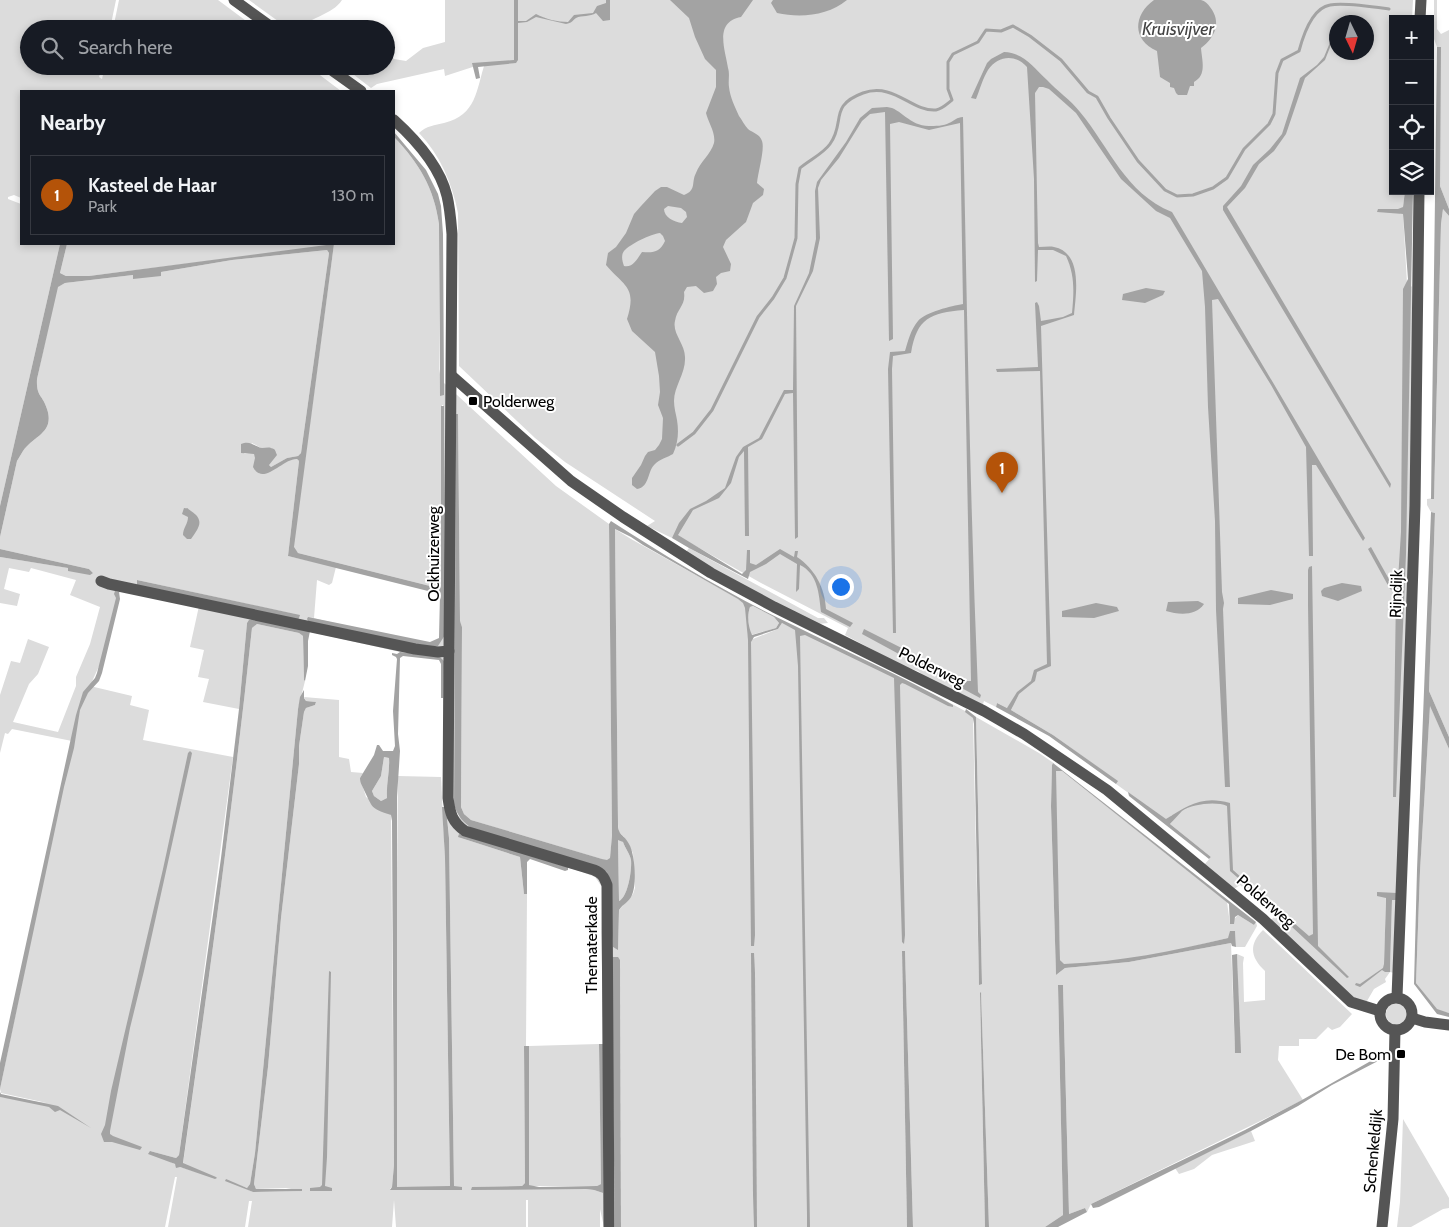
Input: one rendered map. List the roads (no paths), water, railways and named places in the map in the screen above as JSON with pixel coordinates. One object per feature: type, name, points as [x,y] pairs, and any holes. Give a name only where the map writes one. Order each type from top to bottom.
[{"type":"street","points":[[234,0],[262,20]]},
{"type":"street","points":[[1420,15],[1421,0]]},
{"type":"street","points":[[339,75],[360,90]]},
{"type":"street","name":"Ockhuizerweg","points":[[395,121],[408,133],[433,164],[447,195],[452,234],[449,651]]},
{"type":"street","name":"Rijndijk","points":[[1397,997],[1414,516],[1419,195]]},
{"type":"street","name":"Polderweg","points":[[452,376],[571,481],[711,573],[774,607],[984,711],[1024,734],[1106,790],[1263,919],[1351,1002],[1380,1011]]},
{"type":"street","points":[[101,580],[119,586],[415,649],[438,652],[449,651]]},
{"type":"street","name":"Thematerkade","points":[[449,651],[448,798],[454,821],[465,831],[594,870],[605,877],[607,885],[609,1227]]},
{"type":"street","points":[[1397,997],[1404,999],[1410,1004],[1413,1012],[1410,1024],[1403,1029],[1395,1030],[1386,1027],[1380,1018],[1380,1011],[1383,1003],[1390,998],[1397,997]]},
{"type":"street","points":[[1412,1018],[1449,1026]]},
{"type":"street","name":"Schenkeldijk","points":[[1382,1227],[1395,1078],[1395,1030]]},
{"type":"water","points":[[514,0],[518,0],[518,21],[526,21],[536,14],[552,20],[568,22],[574,15],[593,13],[597,6],[606,3],[606,0],[610,0],[610,20],[603,21],[596,13],[578,17],[566,24],[536,17],[527,22],[518,23],[518,60],[516,63],[478,67],[480,78],[476,79],[472,63],[514,60]]},
{"type":"water","points":[[670,0],[753,0],[741,17],[727,24],[723,37],[733,102],[739,116],[748,129],[758,135],[762,141],[762,155],[757,183],[764,189],[763,195],[753,203],[746,222],[726,240],[723,247],[731,264],[730,271],[721,273],[716,277],[717,284],[713,291],[704,293],[696,286],[687,287],[684,292],[684,301],[676,317],[675,325],[685,357],[684,369],[674,401],[678,429],[676,446],[673,454],[662,459],[652,467],[644,485],[637,489],[632,485],[632,478],[648,452],[655,450],[662,439],[663,418],[658,405],[660,392],[659,376],[655,352],[632,331],[627,319],[631,300],[630,294],[624,283],[606,265],[608,253],[616,247],[626,233],[634,214],[655,191],[661,187],[667,187],[684,195],[691,191],[698,169],[714,143],[713,131],[706,113],[716,87],[716,70],[705,59],[689,18]],"holes":[[[668,206],[681,208],[686,212],[687,217],[682,223],[668,217],[664,212],[664,209]],[[660,233],[665,241],[659,250],[642,252],[630,266],[624,266],[622,254],[627,248],[651,235]]]},
{"type":"water","points":[[773,0],[847,0],[823,12],[786,15],[777,13],[771,3]]},
{"type":"water","name":"Kruisvijver","points":[[1154,0],[1201,0],[1209,6],[1216,18],[1213,35],[1201,48],[1203,67],[1201,76],[1194,82],[1194,86],[1190,86],[1187,95],[1178,95],[1174,88],[1170,87],[1170,83],[1160,77],[1157,51],[1143,40],[1140,34],[1139,20],[1147,6]]},
{"type":"water","points":[[1329,45],[1325,60],[1305,78],[1286,134],[1274,151],[1259,164],[1245,188],[1227,207],[1391,484],[1390,488],[1223,210],[1223,206],[1241,186],[1253,165],[1282,134],[1300,78],[1324,57]]},
{"type":"water","points":[[1437,47],[1441,47],[1440,186],[1449,209],[1449,216],[1443,209],[1441,224],[1434,499],[1431,499]]},
{"type":"water","points":[[1004,52],[1023,58],[1072,103],[1091,126],[1130,182],[1156,204],[1172,212],[1365,538],[1363,541],[1316,465],[1312,465],[1313,556],[1309,556],[1306,447],[1271,385],[1218,299],[1212,300],[1230,787],[1225,787],[1216,610],[1215,521],[1202,271],[1170,218],[1156,211],[1121,179],[1076,113],[1049,89],[1043,87],[1039,87],[1035,93],[1038,243],[1039,247],[1054,247],[1070,257],[1076,275],[1076,296],[1074,315],[1041,326],[1051,666],[1037,672],[1035,681],[1019,694],[1011,710],[1053,735],[1118,781],[1116,784],[1049,736],[996,707],[997,703],[1007,708],[1017,692],[1031,681],[1034,670],[1047,664],[1040,371],[997,372],[996,369],[1038,367],[1035,303],[1037,302],[1039,306],[1041,321],[1063,317],[1072,313],[1073,291],[1071,270],[1066,256],[1053,250],[1038,250],[1037,281],[1035,282],[1034,179],[1027,67],[1012,58],[997,61],[986,73],[976,99],[971,98],[987,63]]},
{"type":"water","points":[[887,107],[897,110],[916,123],[929,126],[947,124],[963,117],[973,548],[978,692],[981,695],[980,698],[862,634],[864,629],[967,681],[971,681],[964,310],[942,313],[927,320],[917,332],[911,353],[893,356],[896,633],[893,633],[888,369],[890,352],[905,351],[913,328],[922,318],[939,310],[963,304],[960,123],[929,130],[899,122],[890,124],[893,339],[889,341],[885,112],[870,114],[862,121],[839,158],[821,180],[818,188],[820,238],[813,271],[796,306],[798,537],[795,539],[793,393],[785,394],[762,439],[748,447],[749,536],[745,536],[744,451],[739,457],[731,483],[719,498],[693,510],[678,535],[742,574],[746,570],[747,550],[750,550],[750,563],[756,565],[780,549],[794,557],[795,551],[798,551],[797,557],[814,573],[821,586],[826,609],[853,623],[850,627],[821,612],[814,579],[800,565],[799,589],[796,592],[797,564],[780,554],[750,572],[748,579],[672,538],[679,523],[690,509],[725,488],[736,457],[743,447],[759,438],[784,390],[793,390],[794,306],[809,273],[816,239],[815,191],[817,182],[846,142],[860,118],[872,108]]},
{"type":"water","points":[[395,133],[426,170],[438,194],[441,206],[443,234],[444,395],[440,396],[439,224],[437,211],[429,188],[411,156],[395,138]]},
{"type":"water","points":[[1404,195],[1413,195],[1406,554],[1396,797],[1393,797],[1396,593],[1390,589],[1368,549],[1371,547],[1390,581],[1398,580],[1401,532],[1403,289],[1408,279],[1403,214],[1377,212],[1378,209],[1398,209],[1403,207]]},
{"type":"water","points":[[60,245],[67,245],[60,273],[66,276],[89,276],[334,245],[294,547],[298,553],[430,586],[439,585],[441,582],[441,406],[444,406],[445,635],[438,646],[418,646],[309,623],[308,617],[430,642],[439,638],[440,594],[288,556],[299,461],[297,459],[292,460],[268,473],[262,474],[253,467],[254,454],[241,453],[241,444],[244,443],[274,449],[277,455],[269,465],[271,467],[301,453],[329,253],[327,250],[232,260],[161,272],[161,276],[133,279],[133,275],[65,283],[58,287],[37,379],[39,393],[44,401],[49,417],[48,424],[46,429],[27,446],[17,461],[0,537],[0,506]]},
{"type":"water","points":[[1146,288],[1165,291],[1163,295],[1145,303],[1122,300],[1123,294]]},
{"type":"water","points":[[456,414],[458,414],[460,621],[462,627],[461,807],[464,814],[471,820],[602,859],[607,860],[610,858],[612,835],[609,524],[611,521],[723,589],[953,705],[953,707],[948,706],[905,684],[902,683],[900,685],[904,944],[902,942],[894,678],[805,635],[800,636],[810,1227],[807,1227],[798,666],[795,630],[782,623],[778,629],[754,637],[751,642],[754,946],[751,946],[748,640],[745,608],[738,599],[615,529],[618,828],[631,849],[635,877],[632,895],[619,910],[618,950],[613,947],[607,872],[473,829],[461,819],[454,805]],"holes":[[[753,606],[774,617],[779,623],[776,628],[752,635],[748,617],[750,607]],[[618,840],[623,842],[631,864],[627,889],[619,901]]]},
{"type":"water","points":[[184,508],[188,508],[195,514],[199,521],[198,528],[191,539],[187,539],[183,535],[188,517],[182,514]]},
{"type":"water","points":[[1431,512],[1435,513],[1429,691],[1449,737],[1449,749],[1430,706],[1420,871],[1416,983],[1437,1009],[1449,1013],[1449,1017],[1437,1014],[1414,984]]},
{"type":"water","points":[[0,549],[89,569],[93,573],[90,575],[68,571],[68,568],[0,557]]},
{"type":"water","points":[[1312,566],[1318,946],[1349,977],[1347,978],[1277,913],[1279,910],[1309,936],[1313,934],[1308,605],[1308,570]]},
{"type":"water","points":[[137,580],[300,615],[297,621],[137,585]]},
{"type":"water","points":[[1342,583],[1361,586],[1362,591],[1338,601],[1322,596],[1321,591],[1324,588]]},
{"type":"water","points":[[1271,590],[1293,594],[1293,599],[1270,605],[1238,604],[1238,598]]},
{"type":"water","points":[[115,591],[119,592],[120,599],[102,673],[99,681],[88,693],[80,710],[74,748],[64,787],[0,1089],[0,1063],[76,715],[83,692],[97,673],[116,598]]},
{"type":"water","points":[[1198,601],[1204,604],[1192,613],[1182,614],[1166,611],[1168,602]]},
{"type":"water","points":[[1096,603],[1117,607],[1119,611],[1094,618],[1062,617],[1062,611]]},
{"type":"water","points":[[253,619],[310,631],[308,666],[305,681],[303,636],[299,633],[257,624],[252,628],[211,963],[183,1163],[217,1178],[215,1179],[180,1167],[176,1168],[175,1164],[148,1154],[150,1151],[176,1158],[179,1155],[221,858],[239,709],[247,623]]},
{"type":"water","points":[[400,652],[439,656],[444,661],[443,698],[441,698],[441,664],[439,660],[403,656],[400,658],[398,734],[400,751],[397,797],[397,1187],[450,1186],[445,858],[442,807],[446,807],[449,838],[454,1186],[462,1187],[462,1190],[390,1190],[392,1187],[394,1165],[392,821],[391,815],[373,807],[361,784],[360,778],[374,755],[377,745],[383,751],[393,751],[395,746],[393,711],[397,659],[392,653],[397,654]],"holes":[[[384,757],[389,758],[387,798],[381,801],[374,796],[372,791],[381,776]]]},
{"type":"water","points":[[304,690],[306,701],[316,702],[315,705],[306,708],[304,712],[299,746],[299,764],[281,918],[268,1067],[254,1184],[256,1189],[302,1189],[302,1191],[253,1192],[225,1181],[226,1179],[247,1188],[250,1184],[255,1153],[298,709],[300,697]]},
{"type":"water","points":[[966,709],[976,717],[982,984],[979,985],[974,724],[973,718],[965,712]]},
{"type":"water","points":[[190,751],[192,753],[191,758],[130,1028],[110,1131],[110,1134],[113,1136],[142,1147],[140,1150],[112,1142],[104,1142],[101,1134],[105,1125],[111,1091]]},
{"type":"water","points":[[1053,763],[1256,922],[1254,925],[1238,915],[1235,917],[1234,924],[1230,924],[1229,904],[1062,771],[1056,771],[1060,960],[1064,964],[1085,963],[1146,955],[1228,938],[1230,931],[1235,931],[1236,947],[1232,946],[1231,943],[1129,962],[1065,968],[1056,975],[1051,806]]},
{"type":"water","points":[[1128,792],[1166,819],[1181,809],[1204,801],[1212,800],[1230,803],[1233,870],[1270,903],[1269,905],[1230,871],[1227,806],[1222,804],[1198,805],[1182,811],[1170,824],[1211,857],[1209,859],[1129,796]]},
{"type":"water","points":[[459,834],[568,867],[568,870],[565,871],[530,859],[527,862],[527,894],[524,894],[520,857],[458,837]]},
{"type":"water","points":[[1377,892],[1397,893],[1396,900],[1392,900],[1390,972],[1382,970],[1360,987],[1355,985],[1356,983],[1360,984],[1383,968],[1384,964],[1386,898],[1377,896]]},
{"type":"water","points":[[902,951],[905,951],[913,1227],[907,1227]]},
{"type":"water","points":[[751,953],[754,953],[755,973],[757,1227],[754,1227],[753,1194]]},
{"type":"water","points":[[1237,954],[1241,1053],[1235,1053],[1232,955]]},
{"type":"water","points":[[611,957],[618,957],[620,960],[621,1227],[615,1227]]},
{"type":"water","points":[[329,971],[331,972],[325,1186],[332,1188],[332,1191],[310,1191],[310,1188],[322,1185]]},
{"type":"water","points":[[1058,985],[1063,985],[1069,1214],[1085,1208],[1087,1212],[1058,1227],[1045,1227],[1063,1215]]},
{"type":"water","points":[[981,992],[989,1227],[985,1227]]},
{"type":"water","points":[[599,1044],[604,1044],[603,1193],[586,1189],[471,1190],[472,1187],[522,1186],[525,1183],[524,1046],[529,1046],[529,1185],[539,1187],[597,1186],[601,1184]]},
{"type":"water","points":[[1376,1058],[1378,1061],[1251,1131],[1099,1207],[1093,1208],[1091,1204],[1245,1130]]},
{"type":"water","points":[[0,1092],[1,1094],[58,1106],[91,1128],[60,1110],[55,1112],[49,1107],[0,1097]]},
{"type":"waterway","points":[[678,445],[694,433],[712,410],[758,317],[773,298],[785,278],[796,238],[797,184],[800,168],[824,151],[830,144],[835,136],[841,109],[852,98],[863,93],[884,91],[919,107],[940,109],[952,100],[948,89],[948,62],[953,54],[978,42],[986,30],[1001,31],[1013,26],[1030,36],[1061,60],[1088,92],[1097,97],[1138,161],[1165,190],[1177,196],[1193,195],[1213,188],[1227,178],[1244,149],[1269,124],[1274,114],[1277,73],[1282,60],[1299,51],[1309,24],[1318,11],[1324,7],[1336,4],[1389,9]]},
{"type":"place","name":"Polderweg","points":[[473,401]]},
{"type":"place","name":"Kasteel de Haar","points":[[1002,493]]},
{"type":"place","name":"De Bom","points":[[1401,1054]]}]
